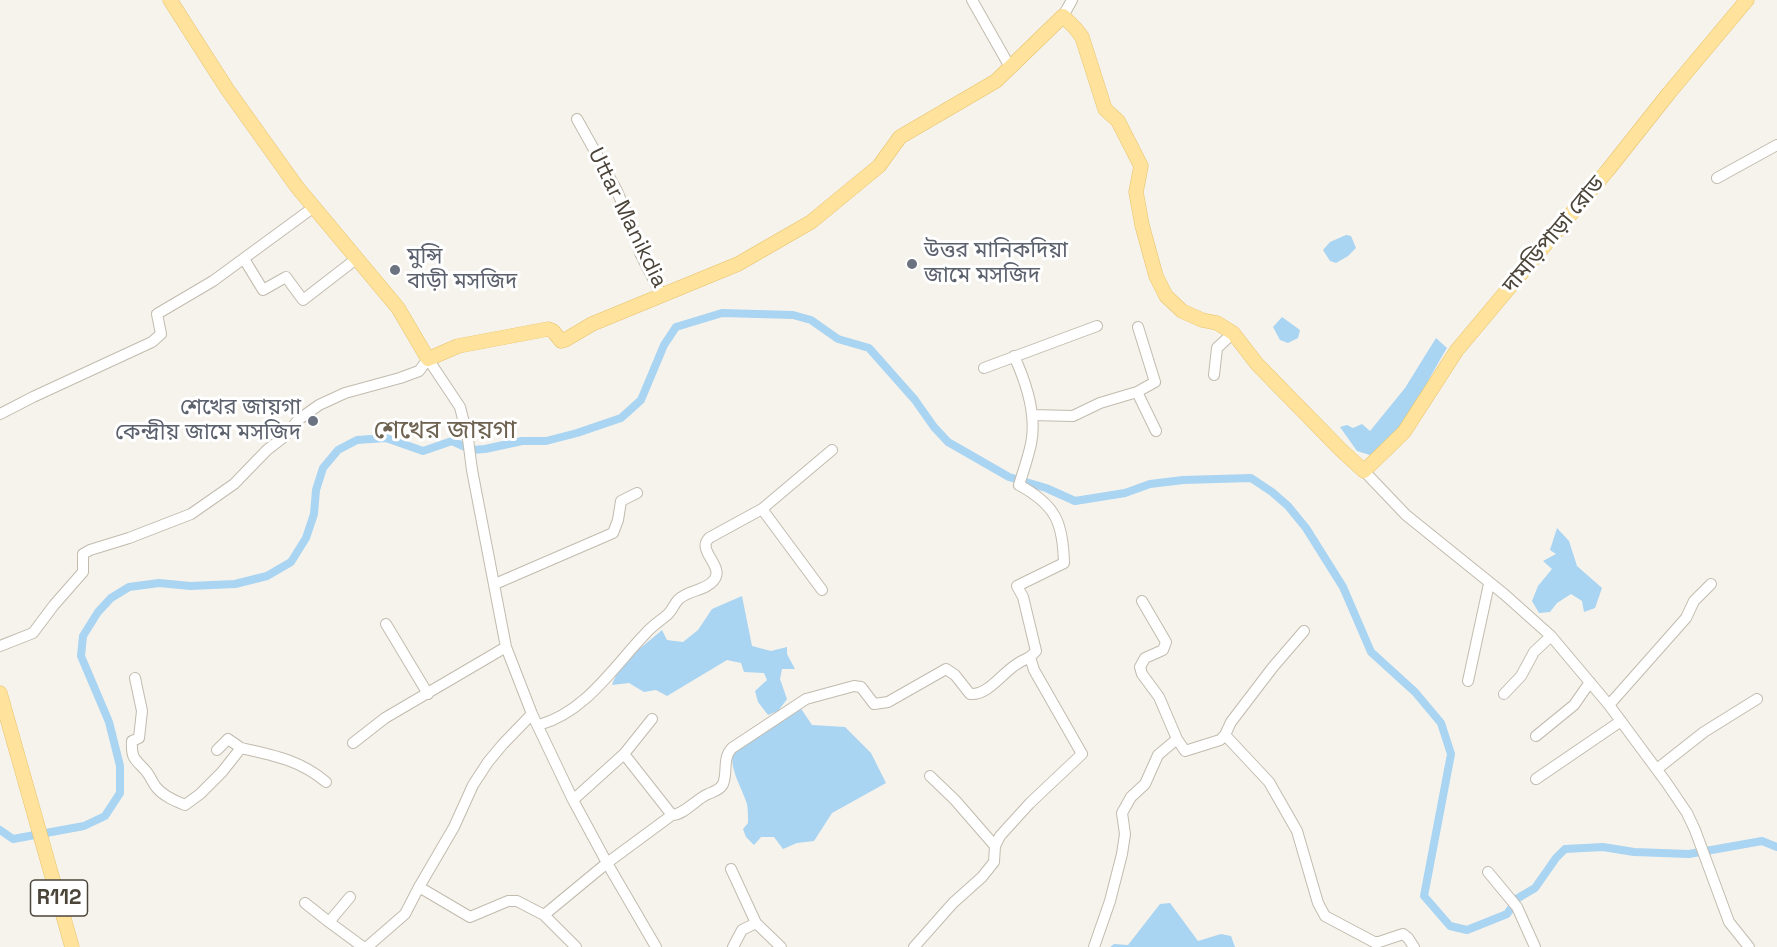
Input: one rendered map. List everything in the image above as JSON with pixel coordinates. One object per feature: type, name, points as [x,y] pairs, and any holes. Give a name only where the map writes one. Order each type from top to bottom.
[{"type":"main road","points":[[170,0],[227,89],[314,207],[398,308],[428,359],[458,346],[548,329],[553,331],[561,341],[565,340],[592,324],[662,296]]},
{"type":"main road","name":"দামড়িপাড়া রোড","points":[[1364,471],[1404,432],[1457,350],[1747,0]]},
{"type":"main road","points":[[1063,16],[1082,37],[1105,109],[1118,121],[1141,166],[1136,192],[1142,225],[1156,276],[1166,296],[1182,311],[1202,320],[1217,322],[1233,333],[1257,364],[1364,471]]},
{"type":"main road","name":"Uttar Manikdia","points":[[662,296],[738,264],[810,222],[879,166],[900,137],[987,87],[1063,16]]},
{"type":"main road","name":"R112","points":[[0,693],[72,947]]},
{"type":"street","points":[[972,0],[1010,67]]},
{"type":"street","points":[[1063,16],[1072,0]]},
{"type":"street","name":"Uttar Manikdia","points":[[577,119],[616,189],[635,233],[640,253],[662,296]]},
{"type":"street","points":[[1717,178],[1777,145]]},
{"type":"street","points":[[0,414],[152,342],[161,334],[157,314],[213,281],[314,207]]},
{"type":"street","points":[[244,259],[263,290],[286,277],[303,300],[356,259]]},
{"type":"street","points":[[984,368],[1097,326]]},
{"type":"street","points":[[1032,415],[1073,416],[1100,403],[1137,392],[1155,382],[1138,327]]},
{"type":"street","points":[[1214,375],[1218,348],[1233,333]]},
{"type":"street","points":[[544,915],[607,863],[672,816],[678,815],[701,797],[720,788],[723,783],[726,758],[732,748],[806,699],[854,686],[861,687],[874,704],[888,702],[946,669],[955,675],[970,694],[975,695],[990,687],[1017,663],[1030,657],[1036,651],[1023,597],[1017,586],[1064,563],[1064,548],[1058,517],[1043,502],[1019,485],[1032,442],[1032,415],[1021,371],[1014,356]]},
{"type":"street","points":[[0,646],[33,633],[83,572],[83,554],[90,549],[129,538],[191,514],[234,484],[267,450],[285,436],[298,420],[319,405],[345,393],[419,370],[428,359],[460,407],[468,439],[506,647],[532,714],[573,800],[657,947]]},
{"type":"street","points":[[1137,392],[1156,431]]},
{"type":"street","points":[[539,725],[561,715],[595,690],[646,632],[669,614],[680,598],[710,584],[715,579],[717,573],[705,547],[706,542],[762,509],[832,450]]},
{"type":"street","points":[[1364,471],[1406,515],[1504,594],[1551,636],[1609,705],[1687,813],[1729,922],[1749,947]]},
{"type":"street","points":[[495,584],[613,533],[621,501],[637,493]]},
{"type":"street","points":[[762,509],[822,590]]},
{"type":"street","points":[[1468,681],[1489,584]]},
{"type":"street","points":[[1609,705],[1686,618],[1694,601],[1711,584]]},
{"type":"street","points":[[1142,601],[1166,642],[1163,650],[1145,658],[1140,667],[1142,674],[1159,697],[1177,739],[1185,751],[1220,740],[1225,735],[1231,722],[1304,631]]},
{"type":"street","points":[[386,624],[428,694]]},
{"type":"street","points":[[1504,694],[1521,676],[1534,652],[1551,636]]},
{"type":"street","points":[[353,743],[385,718],[506,647]]},
{"type":"street","points":[[914,947],[994,862],[994,846],[1000,836],[1030,803],[1082,754],[1034,670],[1030,657]]},
{"type":"street","points":[[135,678],[142,711],[139,738],[132,741],[132,750],[136,763],[145,770],[156,787],[166,795],[185,805],[222,772],[241,748]]},
{"type":"street","points":[[1536,736],[1574,705],[1590,682]]},
{"type":"street","points":[[1657,769],[1704,732],[1757,699]]},
{"type":"street","points":[[305,903],[365,947],[405,914],[454,826],[473,785],[488,762],[532,714]]},
{"type":"street","points":[[573,800],[624,754],[652,719]]},
{"type":"street","points":[[1536,778],[1621,721]]},
{"type":"street","points":[[1225,735],[1269,782],[1297,831],[1318,903],[1325,916],[1374,942],[1403,934],[1414,947]]},
{"type":"street","points":[[217,750],[228,739],[241,748],[276,754],[314,772],[326,782]]},
{"type":"street","points":[[1094,947],[1110,901],[1122,854],[1125,834],[1122,813],[1131,797],[1145,784],[1158,755],[1177,739]]},
{"type":"street","points":[[624,754],[672,816]]},
{"type":"street","points":[[930,776],[955,800],[994,846]]},
{"type":"street","points":[[731,869],[756,923],[782,947]]},
{"type":"street","points":[[1488,872],[1517,907],[1535,947]]},
{"type":"street","points":[[419,887],[470,917],[508,901],[517,901],[544,915],[576,947]]},
{"type":"street","points":[[329,921],[350,897]]},
{"type":"street","points":[[733,947],[742,930],[756,923]]},
{"type":"water","points":[[1346,235],[1351,236],[1356,248],[1336,263],[1330,261],[1323,250],[1330,242]]},
{"type":"water","points":[[1282,317],[1300,330],[1298,338],[1288,343],[1280,340],[1273,327]]},
{"type":"water","points":[[1436,338],[1447,348],[1404,421],[1382,446],[1370,455],[1357,451],[1340,427],[1347,425],[1353,428],[1362,424],[1370,431],[1405,388]]},
{"type":"water","points":[[1557,528],[1569,541],[1577,566],[1602,588],[1595,608],[1584,612],[1582,601],[1571,594],[1557,603],[1550,612],[1539,613],[1532,601],[1538,586],[1552,569],[1543,561],[1556,554],[1550,550]]},
{"type":"water","points":[[742,596],[752,646],[771,651],[787,647],[787,654],[795,669],[782,669],[780,679],[787,699],[778,711],[768,715],[758,702],[755,691],[767,680],[764,673],[744,672],[741,663],[727,660],[667,696],[656,690],[644,692],[629,683],[612,685],[627,661],[662,630],[667,640],[683,642],[698,630],[712,609]]},
{"type":"water","points":[[800,707],[812,725],[845,727],[871,753],[886,783],[832,813],[814,841],[797,843],[783,849],[774,837],[761,837],[754,845],[746,837],[743,829],[748,823],[747,806],[734,771],[733,749]]},
{"type":"water","points":[[1170,903],[1198,941],[1221,934],[1231,936],[1235,947],[1110,947],[1114,944],[1128,945],[1160,904]]},
{"type":"waterway","points":[[0,830],[13,839],[84,826],[105,816],[120,793],[120,766],[109,722],[81,656],[83,636],[98,612],[111,598],[129,587],[159,583],[190,586],[235,584],[267,576],[291,562],[306,538],[314,514],[316,490],[323,468],[338,450],[357,440],[386,438],[423,451],[452,441],[472,450],[485,449],[522,441],[546,441],[621,418],[641,400],[664,345],[676,327],[722,313],[793,315],[811,320],[838,339],[869,348],[948,442],[1009,477],[1046,488],[1075,501],[1125,493],[1150,484],[1183,480],[1251,478],[1272,492],[1288,506],[1306,528],[1343,587],[1371,652],[1415,692],[1441,723],[1451,754],[1424,896],[1450,926],[1467,930],[1507,914],[1518,898],[1535,888],[1565,849],[1603,847],[1634,852],[1689,854],[1762,841],[1777,847]]},
{"type":"place","name":"উত্তর মানিকদিয়া জামে মসজিদ","points":[[912,264]]},
{"type":"place","name":"মুন্সি বাড়ী মসজিদ","points":[[395,270]]},
{"type":"place","name":"শেখের জায়গা কেন্দ্রীয় জামে মসজিদ","points":[[313,421]]},
{"type":"district","name":"শেখের জায়গা","points":[[445,431]]}]
